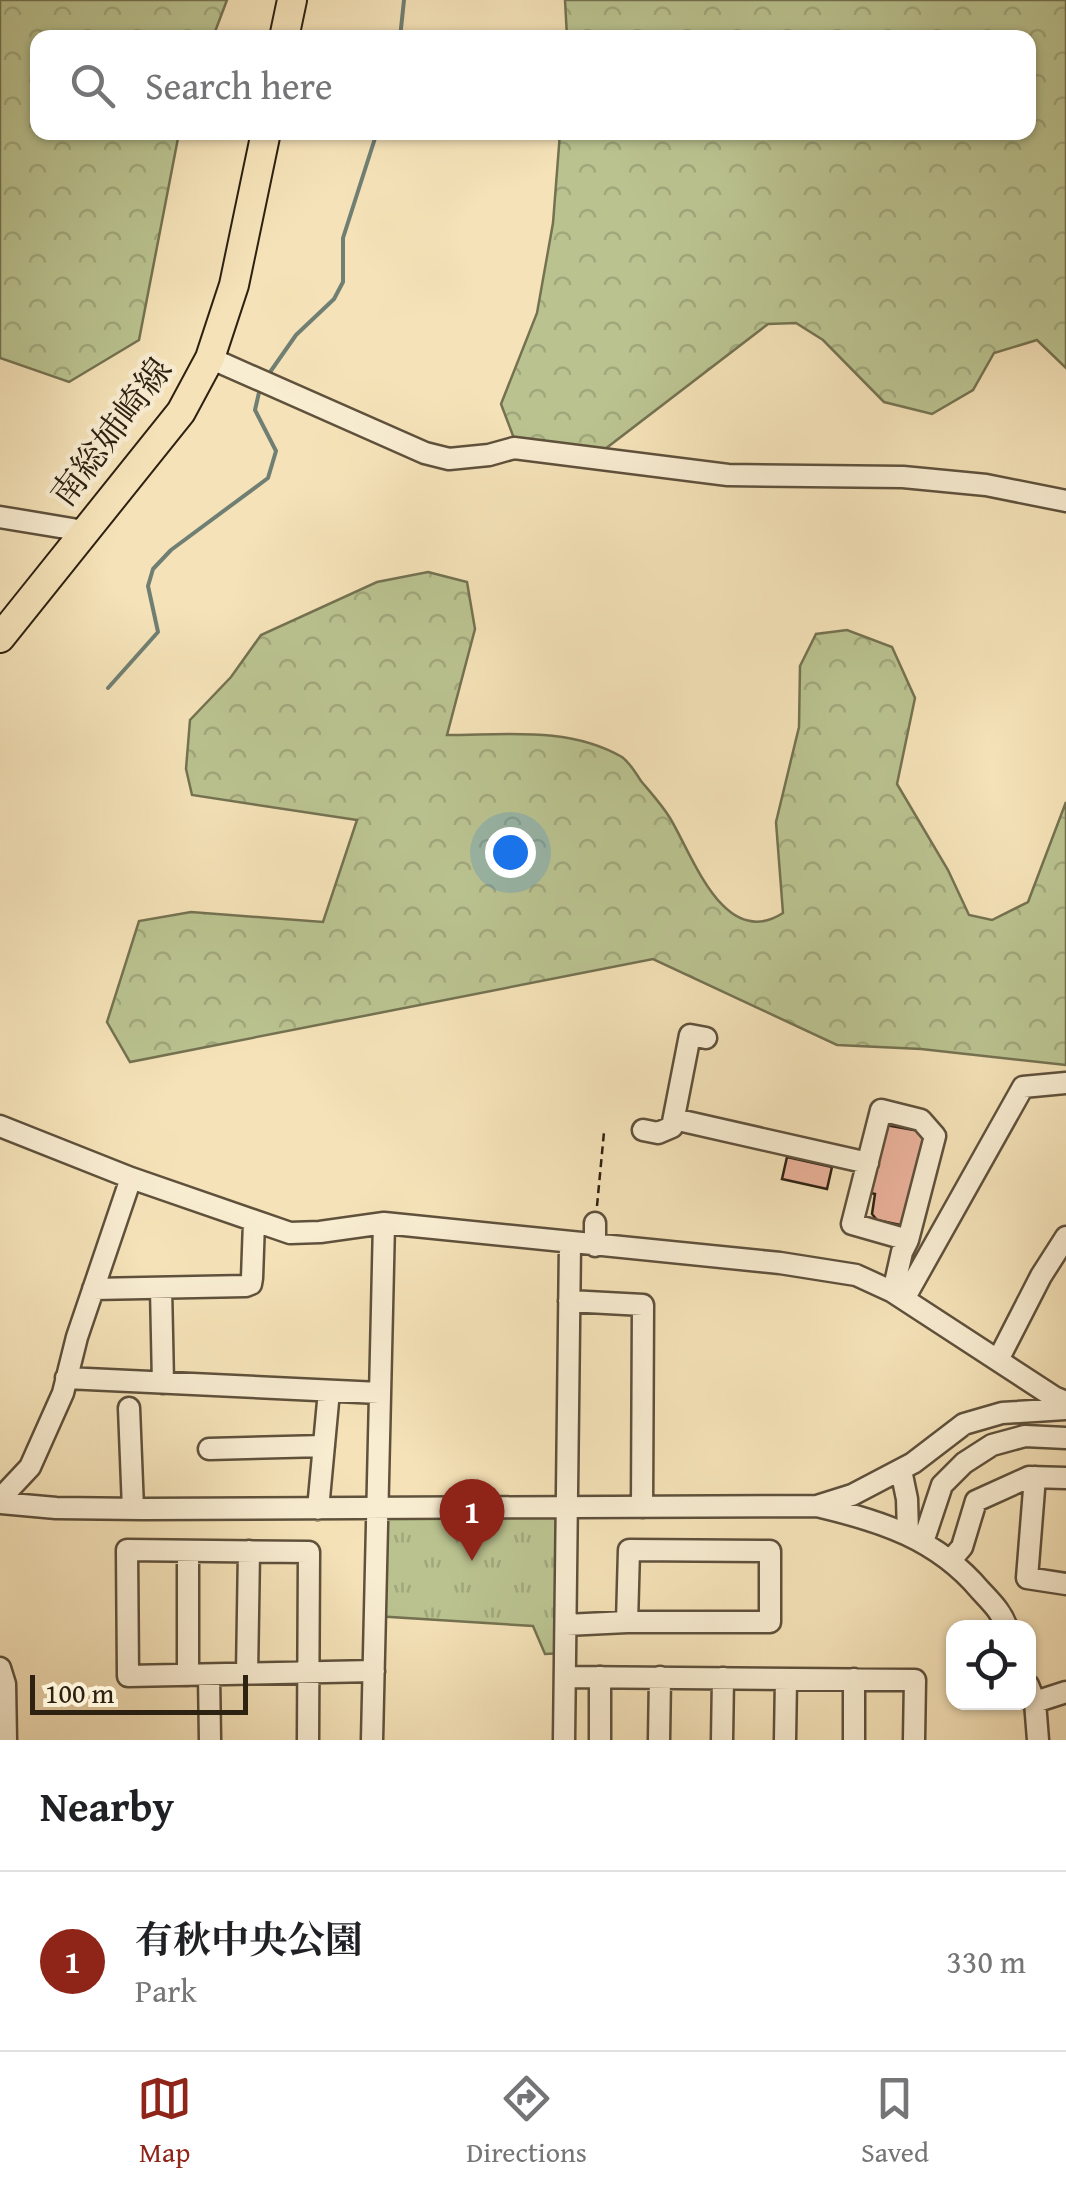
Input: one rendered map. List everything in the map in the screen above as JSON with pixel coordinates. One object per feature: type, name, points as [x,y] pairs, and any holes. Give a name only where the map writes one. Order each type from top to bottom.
[{"type":"main road","points":[[286,30],[292,0]]},
{"type":"main road","name":"南総姉崎線","points":[[0,638],[181,412],[210,358],[234,285],[264,140]]},
{"type":"street","points":[[210,358],[403,445],[450,458],[489,455],[514,448],[728,475],[936,480],[986,485],[1066,502]]},
{"type":"street","points":[[0,517],[84,531]]},
{"type":"street","points":[[706,1038],[690,1035],[658,1132],[868,1163]]},
{"type":"street","points":[[899,1296],[1023,1087],[1066,1083]]},
{"type":"street","points":[[899,1296],[902,1252],[908,1240],[935,1136],[921,1120],[881,1110],[852,1224],[908,1240]]},
{"type":"street","points":[[0,1126],[130,1178],[290,1232],[384,1223],[856,1274],[999,1358],[1066,1405]]},
{"type":"street","points":[[0,1501],[30,1467],[66,1378],[130,1178]]},
{"type":"street","points":[[93,1288],[251,1284],[254,1222]]},
{"type":"street","points":[[372,1740],[384,1223]]},
{"type":"street","points":[[595,1223],[595,1246]]},
{"type":"street","points":[[999,1358],[1040,1276],[1066,1237]]},
{"type":"street","points":[[564,1740],[570,1243]]},
{"type":"street","points":[[160,1288],[163,1382]]},
{"type":"street","points":[[570,1301],[644,1305],[642,1506]]},
{"type":"street","points":[[66,1378],[378,1393]]},
{"type":"street","points":[[318,1509],[329,1390]]},
{"type":"street","points":[[817,1506],[852,1495],[901,1470],[964,1424],[1002,1413],[1066,1405]]},
{"type":"street","points":[[129,1408],[133,1508]]},
{"type":"street","points":[[916,1537],[942,1485],[964,1463],[992,1445],[1025,1436],[1066,1438]]},
{"type":"street","points":[[210,1449],[324,1446]]},
{"type":"street","points":[[901,1470],[916,1537]]},
{"type":"street","points":[[951,1560],[962,1546],[976,1501],[1029,1476],[1066,1478]]},
{"type":"street","points":[[1035,1477],[1026,1578],[1066,1584]]},
{"type":"street","points":[[0,1501],[56,1508],[817,1506],[871,1518],[916,1537],[951,1560],[1004,1620]]},
{"type":"street","points":[[308,1740],[308,1672],[308,1552],[127,1550],[128,1676],[198,1675],[308,1672],[374,1671]]},
{"type":"street","points":[[566,1625],[770,1622],[770,1551],[628,1550],[627,1622]]},
{"type":"street","points":[[188,1551],[198,1675],[210,1740]]},
{"type":"street","points":[[247,1674],[249,1551]]},
{"type":"street","points":[[0,1668],[6,1684],[6,1740]]},
{"type":"street","points":[[565,1676],[915,1680],[914,1740]]},
{"type":"street","points":[[600,1677],[600,1740]]},
{"type":"street","points":[[660,1678],[660,1740]]},
{"type":"street","points":[[722,1740],[723,1678]]},
{"type":"street","points":[[786,1679],[786,1740]]},
{"type":"street","points":[[854,1679],[854,1740]]},
{"type":"street","points":[[1036,1694],[1066,1692]]},
{"type":"street","points":[[1034,1710],[1038,1740]]},
{"type":"path","points":[[595,1223],[604,1132]]},
{"type":"green space","points":[[0,0],[227,0],[216,30],[30,30],[30,140],[178,140],[139,340],[69,382],[0,358]]},
{"type":"green space","points":[[565,0],[1066,0],[1066,368],[1037,340],[994,353],[973,390],[932,414],[884,402],[823,340],[796,323],[768,324],[605,449],[561,461],[515,441],[501,404],[537,313],[553,223],[559,140],[1036,140],[1036,30],[567,30]]},
{"type":"green space","points":[[428,572],[467,582],[475,629],[447,735],[558,736],[602,747],[622,757],[667,813],[713,894],[727,910],[744,920],[762,921],[783,913],[776,822],[799,727],[800,666],[816,634],[847,630],[892,647],[915,698],[897,784],[948,870],[969,915],[992,920],[1028,902],[1066,802],[1066,1065],[921,1049],[837,1045],[653,959],[130,1062],[107,1022],[139,921],[191,912],[323,922],[357,820],[192,795],[186,769],[190,720],[231,677],[261,635],[377,582]]},
{"type":"green space","points":[[376,1507],[569,1507],[566,1653],[545,1654],[533,1626],[375,1616]]},
{"type":"building","points":[[880,1124],[925,1132],[905,1226],[877,1220],[872,1214]]},
{"type":"building","points":[[787,1157],[832,1167],[827,1189],[782,1179]]},
{"type":"waterway","points":[[401,30],[404,0]]},
{"type":"waterway","points":[[268,375],[296,335],[334,299],[343,282],[343,238],[374,140]]},
{"type":"waterway","points":[[108,688],[158,632],[148,586],[153,569],[171,550],[268,478],[276,451],[255,410],[260,388]]},
{"type":"place","name":"有秋中央公園","points":[[472,1561]]}]
